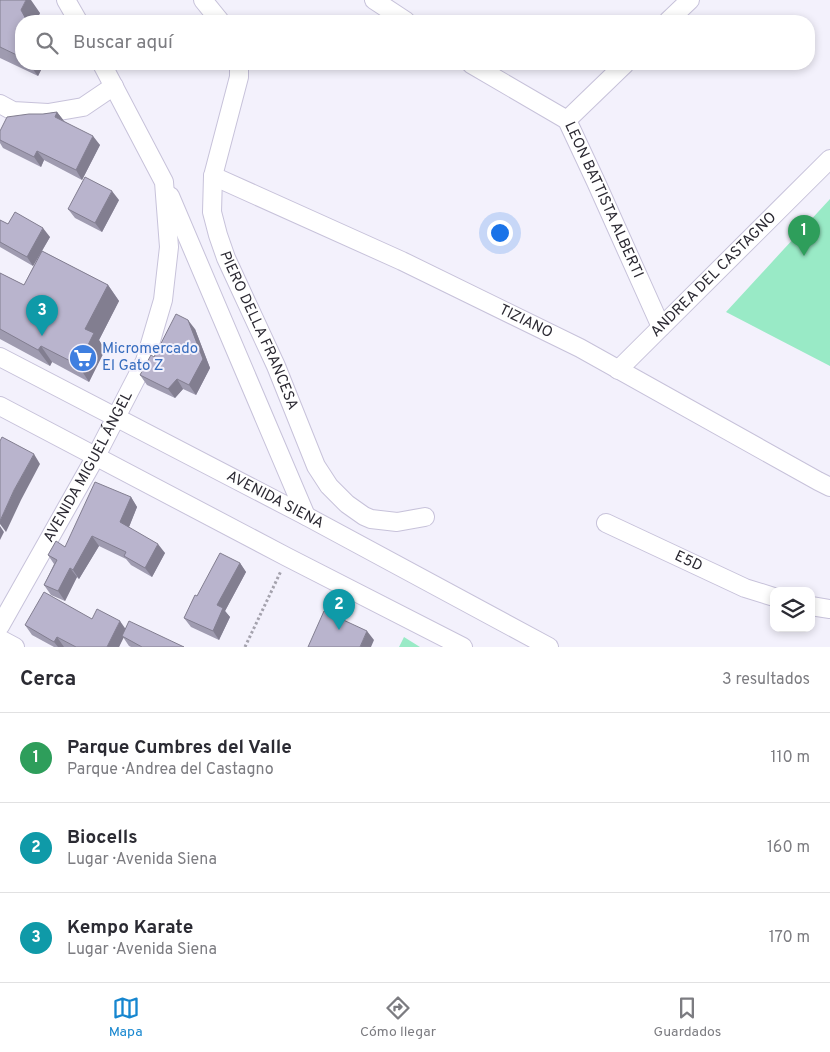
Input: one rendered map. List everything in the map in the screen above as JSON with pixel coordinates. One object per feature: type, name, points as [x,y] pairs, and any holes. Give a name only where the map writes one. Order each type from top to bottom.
[{"type":"street","points":[[66,0],[75,15]]},
{"type":"street","points":[[203,0],[215,15]]},
{"type":"street","points":[[374,0],[397,15]]},
{"type":"street","points":[[674,15],[690,0]]},
{"type":"street","name":"AVENIDA MIGUEL ÁNGEL","points":[[105,70],[164,182],[306,516]]},
{"type":"street","name":"PIERO DELLA FRANCESA","points":[[239,70],[239,77],[213,176],[212,212],[226,258],[276,366],[316,466],[329,486],[348,504],[367,517],[394,522],[425,517]]},
{"type":"street","name":"LEON BATTISTA ALBERTI","points":[[481,70],[567,120],[661,327]]},
{"type":"street","points":[[567,120],[619,70]]},
{"type":"street","points":[[0,104],[13,110],[48,113],[83,107],[114,86]]},
{"type":"street","name":"ANDREA DEL CASTAGNO","points":[[618,370],[830,159]]},
{"type":"street","name":"TIZIANO","points":[[213,176],[402,261],[580,348],[830,487]]},
{"type":"street","name":"AVENIDA MIGUEL ÁNGEL","points":[[0,626],[96,456],[146,361],[163,300],[169,248],[164,182]]},
{"type":"street","name":"AVENIDA SIENA","points":[[0,357],[306,516],[549,647]]},
{"type":"street","points":[[0,406],[463,647]]},
{"type":"street","name":"E5D","points":[[606,523],[745,588],[770,596]]},
{"type":"street","points":[[815,607],[830,609]]},
{"type":"street","points":[[0,639],[15,647]]},
{"type":"path","points":[[245,647],[288,557]]},
{"type":"green space","points":[[830,199],[830,366],[726,312]]},
{"type":"green space","points":[[404,637],[420,647],[399,647]]},
{"type":"building","points":[[0,0],[26,0],[21,10],[24,15],[15,15],[15,54],[0,47]]},
{"type":"building","points":[[57,112],[55,117],[93,136],[76,170],[37,151],[34,157],[0,140],[0,131],[7,117]]},
{"type":"building","points":[[85,177],[112,191],[95,223],[68,209]]},
{"type":"building","points":[[15,212],[43,228],[27,257],[0,242],[0,220],[8,224]]},
{"type":"building","points":[[42,251],[108,285],[85,329],[94,333],[78,365],[41,346],[38,350],[0,329],[0,273],[24,285]]},
{"type":"building","points":[[176,314],[188,320],[203,359],[189,385],[177,379],[168,389],[140,375],[151,355],[154,357]]},
{"type":"building","points":[[2,437],[34,454],[14,490],[0,521],[0,441]]},
{"type":"building","points":[[95,482],[131,497],[120,522],[158,544],[145,568],[124,556],[126,552],[92,536],[73,570],[70,568],[58,591],[44,585],[57,560],[48,555],[56,541],[65,547]]},
{"type":"building","points":[[220,553],[240,563],[217,605],[223,608],[213,631],[184,618],[195,595],[197,596]]},
{"type":"building","points":[[44,592],[92,619],[97,609],[120,621],[107,647],[76,647],[57,637],[54,642],[25,625]]},
{"type":"building","points":[[324,611],[367,631],[360,647],[308,647]]},
{"type":"building","points":[[129,621],[184,647],[142,647],[122,636]]},
{"type":"place","name":"Parque Cumbres del Valle","points":[[804,256]]},
{"type":"place","name":"Kempo Karate","points":[[42,336]]},
{"type":"place","name":"Micromercado El Gato Z","points":[[83,358]]},
{"type":"place","name":"Biocells","points":[[339,630]]}]
